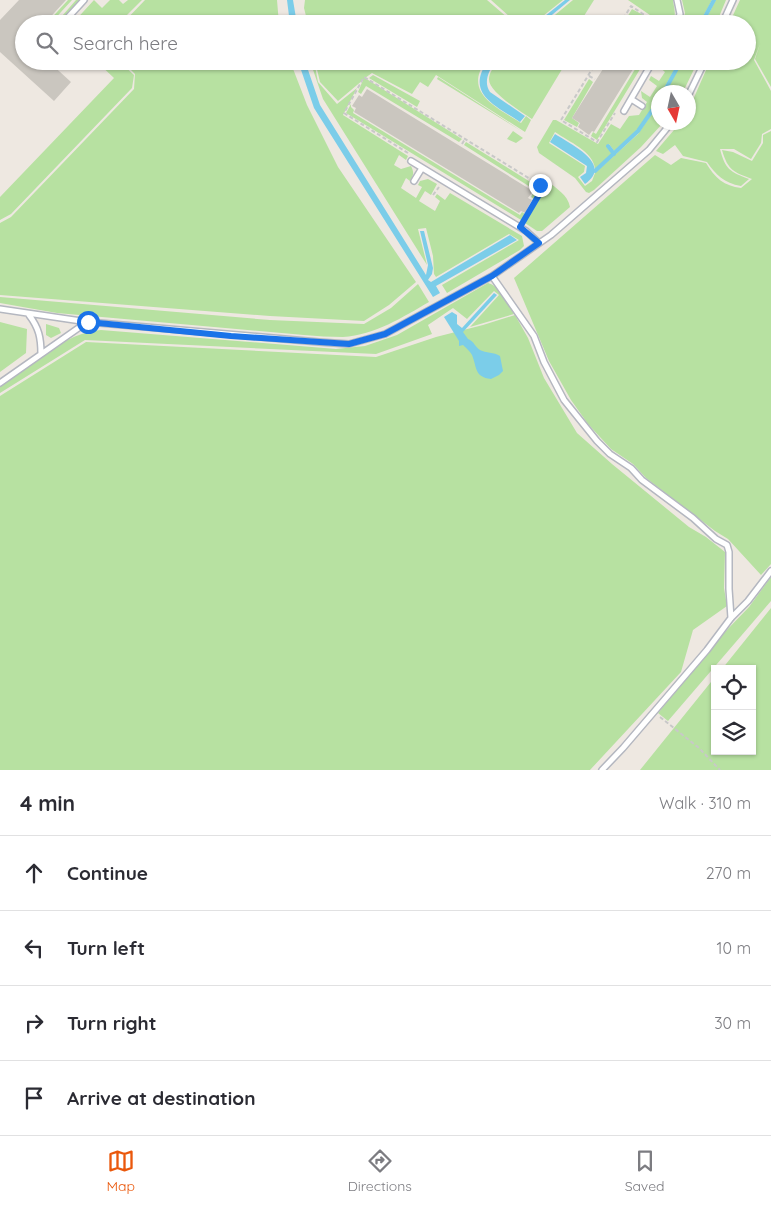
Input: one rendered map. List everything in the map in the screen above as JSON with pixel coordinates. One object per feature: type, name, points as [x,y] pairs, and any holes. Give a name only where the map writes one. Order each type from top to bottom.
[{"type":"lane","points":[[70,15],[84,0]]},
{"type":"lane","points":[[677,0],[680,15]]},
{"type":"lane","points":[[726,15],[733,0]]},
{"type":"lane","points":[[624,111],[648,70]]},
{"type":"lane","points":[[693,85],[701,70]]},
{"type":"lane","points":[[631,99],[642,106]]},
{"type":"lane","points":[[0,309],[88,322],[231,336],[349,344],[385,334],[492,276],[551,235],[649,150],[665,130]]},
{"type":"lane","points":[[412,159],[422,168],[520,227],[539,243]]},
{"type":"lane","points":[[414,181],[422,168]]},
{"type":"lane","points":[[492,276],[534,336],[544,362],[564,400],[597,441],[610,454],[631,468],[642,480],[693,518],[716,539],[727,545],[729,552],[731,618]]},
{"type":"lane","points":[[29,314],[38,326],[41,354]]},
{"type":"lane","points":[[0,383],[88,322]]},
{"type":"lane","points":[[602,770],[708,650],[731,618],[748,601],[771,570]]},
{"type":"path","points":[[626,15],[631,6],[644,15]]},
{"type":"path","points":[[593,70],[562,120],[597,142],[615,112]]},
{"type":"path","points":[[589,76],[595,79]]},
{"type":"path","points":[[412,159],[344,113],[364,77],[543,188],[520,227]]},
{"type":"path","points":[[462,144],[465,139]]},
{"type":"path","points":[[654,712],[699,748],[720,770]]},
{"type":"green space","points":[[68,0],[72,0],[58,15],[54,15]]},
{"type":"green space","points":[[76,0],[80,0],[67,15],[63,15]]},
{"type":"green space","points":[[94,0],[102,8],[110,0],[119,0],[123,4],[128,0],[142,0],[127,15],[80,15]]},
{"type":"green space","points":[[145,0],[277,0],[278,15],[131,15]]},
{"type":"green space","points":[[305,0],[487,0],[504,15],[306,15]]},
{"type":"green space","points":[[491,0],[563,0],[544,15],[508,15]]},
{"type":"green space","points":[[573,0],[594,0],[585,15],[555,15]]},
{"type":"green space","points":[[628,0],[673,0],[674,15],[650,15]]},
{"type":"green space","points":[[682,0],[712,0],[704,15],[684,15]]},
{"type":"green space","points":[[716,0],[726,0],[720,15],[708,15]]},
{"type":"green space","points":[[740,0],[771,0],[771,87],[756,61],[760,44],[756,55],[756,15],[733,15]]},
{"type":"green space","points":[[632,9],[643,15],[628,15]]},
{"type":"green space","points":[[756,64],[771,91],[771,129],[762,134],[761,143],[751,159],[734,149],[720,149],[729,169],[749,179],[741,186],[721,178],[707,162],[683,156],[675,145],[663,154],[656,151],[674,130],[696,130],[696,93],[706,70],[756,70]]},
{"type":"green space","points":[[106,70],[129,70],[134,75],[132,88],[11,214],[0,220],[0,197],[114,78]]},
{"type":"green space","points":[[131,70],[293,70],[307,105],[338,167],[416,282],[389,305],[364,321],[270,316],[0,295],[0,223],[11,217],[134,89],[135,74]]},
{"type":"green space","points":[[313,70],[316,70],[318,82],[337,104],[357,88],[343,115],[408,156],[406,160],[399,155],[394,165],[401,169],[411,166],[413,170],[410,181],[406,178],[401,188],[416,198],[422,187],[418,185],[420,181],[428,179],[437,184],[431,195],[425,191],[419,201],[435,211],[440,201],[435,197],[437,194],[445,200],[450,193],[522,236],[524,246],[447,293],[442,285],[519,240],[509,234],[436,277],[426,228],[418,229],[427,265],[323,99]]},
{"type":"green space","points":[[317,70],[481,70],[478,82],[480,91],[486,98],[493,105],[521,123],[526,116],[531,120],[525,132],[436,75],[428,87],[420,82],[412,94],[372,73],[365,78],[462,139],[459,142],[366,86],[361,94],[358,92],[363,80],[338,101],[320,82]]},
{"type":"green space","points":[[492,70],[562,70],[532,119],[494,90],[490,84]]},
{"type":"green space","points":[[635,70],[640,70],[597,140],[591,136],[593,132],[596,134]]},
{"type":"green space","points":[[663,70],[674,70],[666,85],[656,85],[649,80],[651,76],[659,81],[665,72]]},
{"type":"green space","points":[[677,70],[694,70],[686,85],[670,85]]},
{"type":"green space","points":[[373,75],[420,101],[417,107],[369,78]]},
{"type":"green space","points":[[438,77],[523,132],[437,79]]},
{"type":"green space","points":[[589,79],[593,82],[572,118],[579,123],[577,127],[564,120]]},
{"type":"green space","points":[[641,91],[650,97],[651,95],[651,111],[642,125],[614,151],[609,144],[606,146],[612,154],[595,169],[590,157],[585,152],[555,132],[549,143],[585,166],[584,172],[578,177],[585,186],[592,181],[595,173],[638,134],[651,115],[651,130],[657,130],[641,147],[589,193],[586,192],[575,178],[539,153],[537,147],[553,120],[598,144],[611,124],[620,129],[629,116],[639,115],[647,102],[642,98]]},
{"type":"green space","points":[[351,104],[354,110],[353,113],[520,215],[522,212],[525,214],[521,220],[346,113]]},
{"type":"green space","points":[[513,131],[523,138],[516,143],[507,139]]},
{"type":"green space","points":[[771,131],[771,564],[761,575],[728,539],[646,478],[633,464],[611,449],[588,424],[571,400],[549,361],[514,278],[655,155],[671,165],[681,158],[706,163],[721,180],[741,188],[752,179],[732,170],[722,150],[733,152],[752,161],[763,143],[763,135]]},
{"type":"green space","points":[[466,142],[540,188],[534,199],[531,197],[535,190],[464,145]]},
{"type":"green space","points":[[547,181],[564,195],[570,207],[542,231],[537,231],[525,223],[546,188],[544,186]]},
{"type":"green space","points":[[488,283],[500,291],[514,314],[470,327],[499,295],[494,291],[467,319],[453,308],[428,325],[432,334],[376,354],[85,340],[0,393],[0,387],[35,360],[61,343],[88,332],[101,330],[336,349],[365,346],[397,335]]},
{"type":"green space","points":[[418,284],[429,302],[377,329],[355,336],[343,337],[57,313],[0,303],[0,297],[270,320],[364,324],[391,308]]},
{"type":"green space","points":[[515,315],[528,338],[544,378],[577,433],[689,527],[725,552],[724,588],[727,606],[693,630],[681,672],[590,770],[0,770],[0,396],[86,342],[376,357],[436,337]]},
{"type":"green space","points":[[0,322],[27,329],[26,353],[0,372]]},
{"type":"green space","points":[[46,324],[59,328],[61,333],[51,338],[46,335]]},
{"type":"green space","points":[[771,577],[771,601],[716,665],[711,665],[711,671],[668,721],[658,713],[723,634],[749,607]]},
{"type":"green space","points":[[771,608],[771,770],[640,770],[711,682],[711,755],[756,755],[756,665],[725,665]]},
{"type":"water","points":[[287,0],[293,0],[296,15],[289,15]]},
{"type":"water","points":[[565,0],[570,0],[552,15],[546,15]]},
{"type":"water","points":[[301,70],[308,70],[320,105],[426,275],[428,265],[420,231],[424,231],[433,268],[428,280],[431,282],[510,235],[517,240],[436,286],[440,293],[433,297],[314,108]]},
{"type":"water","points":[[483,70],[490,70],[487,80],[490,92],[525,116],[520,122],[486,98],[480,82]]},
{"type":"water","points":[[555,134],[579,149],[592,162],[595,169],[593,177],[585,184],[580,177],[586,173],[587,166],[550,142]]},
{"type":"water","points":[[494,293],[497,295],[463,332],[480,350],[500,356],[503,371],[491,379],[479,374],[471,354],[463,345],[459,346],[459,341],[444,317],[452,312],[457,315],[457,324],[462,328]]},
{"type":"building","points":[[19,0],[66,0],[52,15],[15,15],[15,66],[0,52],[0,20]]},
{"type":"building","points":[[20,70],[58,70],[71,82],[54,101]]},
{"type":"building","points":[[602,70],[632,70],[594,132],[592,131],[589,135],[578,127],[580,123],[572,118]]},
{"type":"building","points":[[367,89],[533,191],[528,198],[532,200],[525,213],[521,211],[519,213],[354,112],[356,108],[352,106],[359,95],[362,97]]},
{"type":"waterway","points":[[706,15],[714,0]]},
{"type":"waterway","points":[[668,85],[676,70]]},
{"type":"waterway","points":[[595,171],[638,131],[651,112]]},
{"type":"waterway","points":[[608,146],[614,154]]},
{"type":"route","points":[[88,322],[231,336],[349,344],[385,334],[492,276],[539,243],[520,227],[543,188],[540,185]]}]
